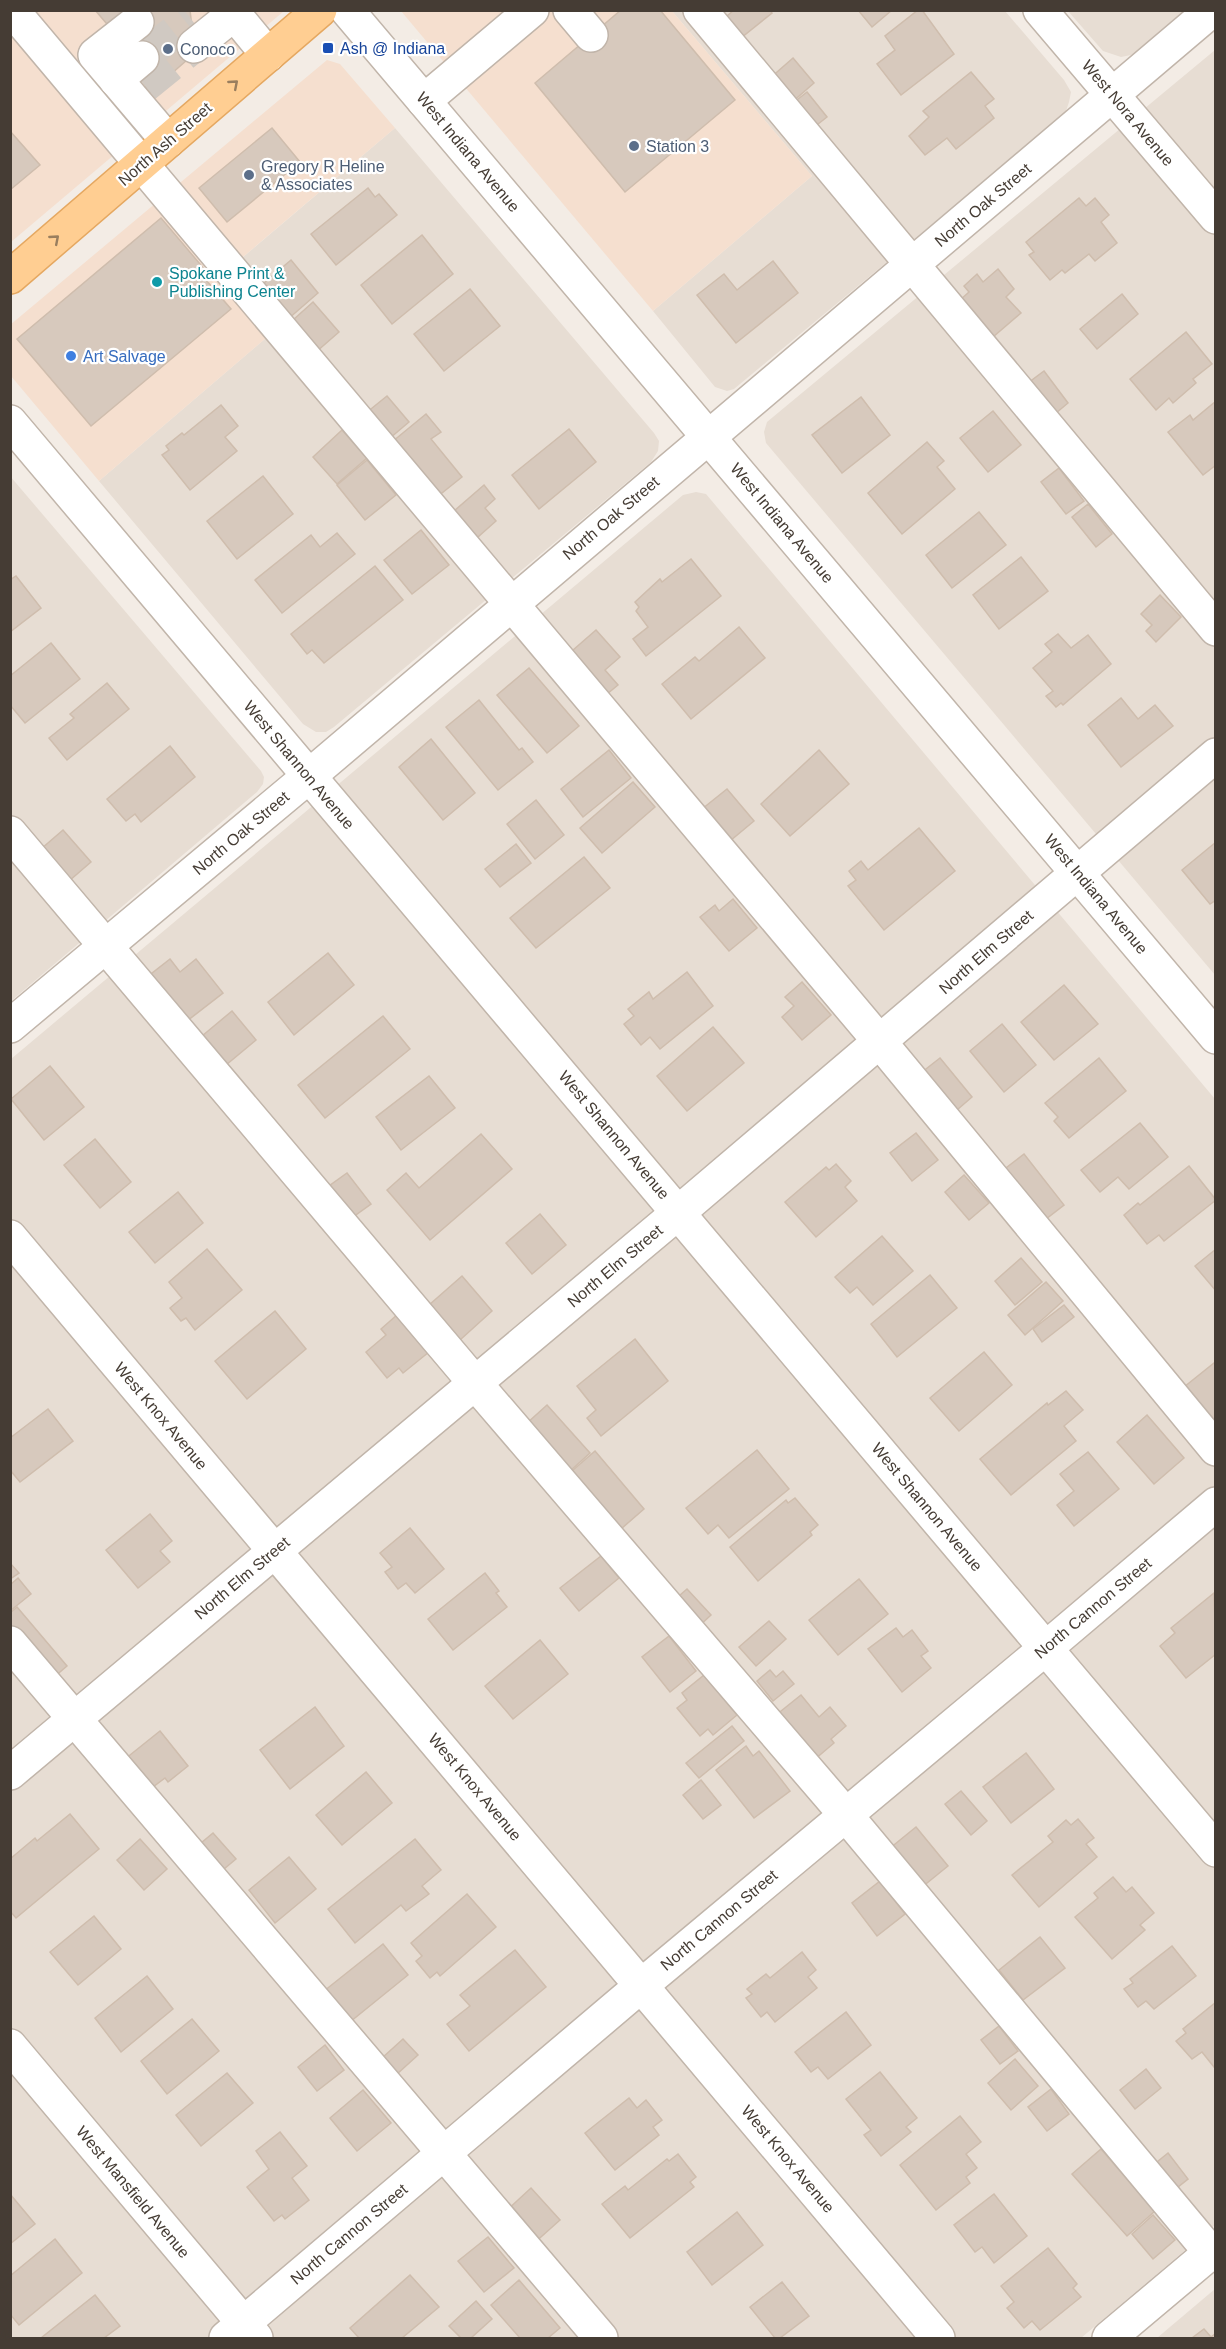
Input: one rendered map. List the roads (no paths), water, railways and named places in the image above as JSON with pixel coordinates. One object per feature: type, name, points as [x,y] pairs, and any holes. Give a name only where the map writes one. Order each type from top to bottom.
[{"type":"main road","name":"North Ash Street","points":[[10,277],[320,10]]},
{"type":"street","name":"West Indiana Avenue","points":[[347,10],[1215,1037]]},
{"type":"street","points":[[424,100],[532,10]]},
{"type":"street","points":[[570,10],[591,35]]},
{"type":"street","points":[[700,10],[1215,629]]},
{"type":"street","name":"West Nora Avenue","points":[[1040,10],[1215,217]]},
{"type":"street","name":"North Oak Street","points":[[10,1026],[104,945],[308,777],[708,435],[1212,10]]},
{"type":"street","points":[[195,25],[232,12],[268,55]]},
{"type":"street","points":[[23,14],[142,164],[509,604],[880,1042],[1215,1449]]},
{"type":"street","points":[[137,22],[95,55],[134,81],[168,141]]},
{"type":"street","name":"West Shannon Avenue","points":[[10,422],[308,777],[679,1212],[1215,1850]]},
{"type":"street","name":"North Elm Street","points":[[10,1773],[679,1212],[1215,754]]},
{"type":"street","points":[[10,833],[475,1383],[845,1814],[1213,2251],[1109,2338]]},
{"type":"street","name":"West Knox Avenue","points":[[10,1237],[938,2338]]},
{"type":"street","name":"North Cannon Street","points":[[242,2333],[444,2153],[1215,1504]]},
{"type":"street","points":[[10,1643],[601,2338]]},
{"type":"street","name":"West Mansfield Avenue","points":[[10,2046],[242,2333]]},
{"type":"tunnel","points":[[148,53],[191,19]]},
{"type":"tunnel","points":[[145,86],[194,46]]},
{"type":"place","name":"Ash @ Indiana","points":[[328,48]]},
{"type":"place","name":"Conoco","points":[[168,49]]},
{"type":"place","name":"Station 3","points":[[634,146]]},
{"type":"place","name":"Gregory R Heline & Associates","points":[[249,175]]},
{"type":"place","name":"Spokane Print & Publishing Center","points":[[157,282]]},
{"type":"place","name":"Art Salvage","points":[[71,356]]}]
